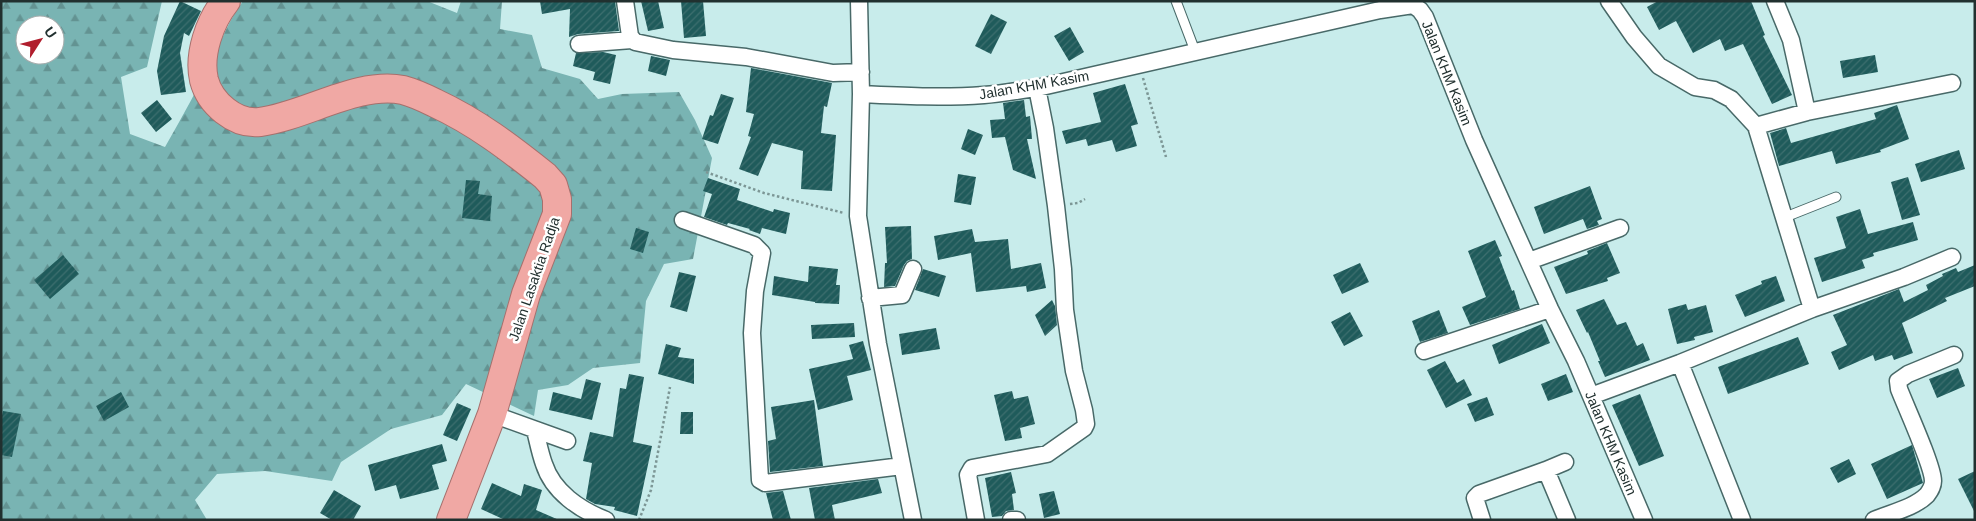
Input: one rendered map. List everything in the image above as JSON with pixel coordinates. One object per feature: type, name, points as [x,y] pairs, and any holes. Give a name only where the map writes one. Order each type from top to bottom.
[{"type":"highway","name":"Jalan Lasaktia Radja","points":[[226,1],[211,26],[206,43],[203,70],[204,79],[214,100],[231,115],[259,122],[284,117],[349,95],[381,89],[403,90],[456,112],[488,132],[545,176],[553,185],[557,199],[557,214],[526,294],[492,414],[451,520]]},
{"type":"street","points":[[625,1],[632,40]]},
{"type":"street","points":[[859,1],[861,94],[858,216],[878,344],[913,520]]},
{"type":"street","points":[[1609,1],[1634,36],[1659,66],[1695,87],[1714,90],[1730,99],[1756,126],[1812,309]]},
{"type":"street","points":[[1775,1],[1790,40],[1807,112]]},
{"type":"street","name":"Jalan KHM Kasim","points":[[861,94],[954,97],[1037,88],[1413,3],[1425,16],[1474,140],[1550,309],[1576,361],[1644,520]]},
{"type":"street","points":[[579,44],[632,40],[673,50],[746,57],[832,73],[861,72]]},
{"type":"street","points":[[1756,126],[1807,112],[1952,83]]},
{"type":"street","points":[[976,520],[968,475],[972,468],[981,464],[1026,459],[1047,454],[1084,428],[1086,424],[1074,371],[1065,310],[1063,269],[1056,206],[1045,128],[1037,88]]},
{"type":"street","points":[[683,220],[754,245],[762,253],[755,291],[752,333],[760,480],[765,483],[902,466]]},
{"type":"street","points":[[1529,262],[1620,228]]},
{"type":"street","points":[[1591,396],[1680,363],[1812,309],[1904,277],[1952,257]]},
{"type":"street","points":[[870,298],[902,295],[913,269]]},
{"type":"street","points":[[1424,351],[1550,309]]},
{"type":"street","points":[[1874,520],[1915,504],[1932,488],[1933,480],[1930,466],[1899,389],[1898,381],[1908,374],[1954,355]]},
{"type":"street","points":[[1680,363],[1742,520]]},
{"type":"street","points":[[492,414],[566,441]]},
{"type":"street","points":[[535,430],[544,466],[552,480],[567,498],[591,514],[606,520]]},
{"type":"street","points":[[1482,520],[1475,498],[1479,494],[1566,462]]},
{"type":"street","points":[[1546,470],[1566,520]]},
{"type":"street","points":[[1011,520],[1017,520]]},
{"type":"lane","points":[[1176,1],[1194,51]]},
{"type":"lane","points":[[1783,218],[1836,197]]},
{"type":"path","points":[[1139,65],[1166,157]]},
{"type":"path","points":[[706,172],[764,193],[858,216]]},
{"type":"path","points":[[639,520],[651,490],[670,387]]},
{"type":"green space","points":[[1,1],[162,1],[147,67],[121,77],[130,134],[165,147],[208,67],[230,21],[243,1],[427,1],[457,13],[461,1],[502,1],[500,29],[532,35],[542,68],[580,79],[598,99],[622,94],[679,92],[695,120],[712,158],[693,259],[664,264],[646,301],[640,363],[593,368],[568,385],[538,390],[534,416],[466,384],[442,415],[391,429],[341,462],[332,481],[265,471],[217,474],[195,500],[207,520],[1,520]]},
{"type":"building","points":[[180,1],[201,11],[189,36],[184,33],[180,53],[186,92],[161,95],[157,71],[164,36]]},
{"type":"building","points":[[540,1],[615,1],[619,31],[578,34],[569,37],[570,9],[542,14]]},
{"type":"building","points":[[641,1],[658,1],[664,28],[648,31]]},
{"type":"building","points":[[681,1],[703,1],[706,36],[684,38]]},
{"type":"building","points":[[1658,1],[1751,1],[1765,35],[1763,36],[1792,95],[1772,104],[1743,44],[1725,51],[1720,39],[1693,53],[1676,21],[1659,30],[1647,7]]},
{"type":"building","points":[[991,14],[1007,22],[991,54],[975,46]]},
{"type":"building","points":[[1070,27],[1084,52],[1069,61],[1054,36]]},
{"type":"building","points":[[603,52],[616,55],[610,84],[593,80],[595,72],[573,66],[576,53]]},
{"type":"building","points":[[1875,55],[1878,72],[1843,78],[1840,61]]},
{"type":"building","points":[[651,56],[670,60],[666,76],[648,71]]},
{"type":"building","points":[[751,68],[832,83],[827,107],[824,106],[821,133],[836,135],[832,191],[801,189],[803,151],[772,143],[758,176],[739,169],[751,137],[748,136],[754,114],[746,112]]},
{"type":"building","points":[[1125,84],[1138,124],[1131,126],[1137,146],[1116,152],[1112,140],[1088,146],[1086,139],[1066,144],[1062,131],[1101,122],[1093,93]]},
{"type":"building","points":[[721,94],[734,98],[718,144],[702,139],[710,115],[713,116]]},
{"type":"building","points":[[157,100],[172,119],[156,132],[141,113]]},
{"type":"building","points":[[1024,100],[1026,117],[1030,116],[1032,139],[1027,139],[1036,179],[1013,170],[1005,137],[992,138],[990,120],[1005,119],[1003,103]]},
{"type":"building","points":[[1897,105],[1909,139],[1880,150],[1881,152],[1836,164],[1832,151],[1779,166],[1770,133],[1786,128],[1791,143],[1876,119],[1874,113]]},
{"type":"building","points":[[968,129],[983,135],[975,155],[961,149]]},
{"type":"building","points":[[1959,150],[1965,169],[1921,182],[1915,164]]},
{"type":"building","points":[[958,174],[976,177],[971,205],[954,202]]},
{"type":"building","points":[[1908,177],[1920,215],[1902,220],[1891,182]]},
{"type":"building","points":[[708,178],[740,189],[737,200],[773,212],[774,209],[790,213],[786,234],[762,228],[760,234],[750,229],[728,223],[727,225],[704,217],[712,194],[703,191]]},
{"type":"building","points":[[466,180],[480,181],[478,194],[492,196],[490,221],[462,218]]},
{"type":"building","points":[[1590,186],[1602,219],[1597,221],[1599,225],[1587,229],[1583,219],[1544,234],[1534,207]]},
{"type":"building","points":[[1860,209],[1868,234],[1913,222],[1918,240],[1873,253],[1874,256],[1862,260],[1865,268],[1822,282],[1814,258],[1846,248],[1836,217]]},
{"type":"building","points":[[911,226],[912,259],[904,265],[895,286],[884,287],[885,263],[887,263],[885,227]]},
{"type":"building","points":[[636,228],[649,232],[643,253],[630,249]]},
{"type":"building","points":[[972,229],[975,242],[1008,239],[1011,269],[1041,263],[1046,288],[1027,292],[1026,286],[976,292],[971,253],[938,260],[934,236]]},
{"type":"building","points":[[1495,240],[1502,256],[1499,257],[1512,291],[1514,290],[1520,309],[1470,325],[1462,307],[1486,297],[1468,251]]},
{"type":"building","points":[[1607,243],[1620,273],[1607,278],[1608,281],[1566,294],[1554,267],[1588,254],[1587,251]]},
{"type":"building","points":[[63,255],[79,274],[50,299],[34,280]]},
{"type":"building","points":[[1360,263],[1369,282],[1342,294],[1333,275]]},
{"type":"building","points":[[1975,265],[1975,286],[1945,298],[1947,301],[1902,323],[1913,353],[1894,360],[1892,355],[1875,361],[1873,355],[1839,370],[1831,352],[1847,345],[1833,315],[1899,289],[1904,302],[1928,290],[1926,285],[1943,276],[1942,274],[1956,268],[1958,272]]},
{"type":"building","points":[[809,266],[838,269],[836,285],[840,285],[839,304],[815,303],[772,295],[774,276],[808,282]]},
{"type":"building","points":[[923,269],[946,276],[939,297],[915,290]]},
{"type":"building","points":[[679,272],[696,276],[687,312],[670,307]]},
{"type":"building","points":[[1776,276],[1785,301],[1745,317],[1735,295],[1762,284],[1761,281]]},
{"type":"building","points":[[1604,299],[1617,325],[1626,322],[1637,346],[1643,343],[1650,360],[1605,377],[1588,332],[1576,310]]},
{"type":"building","points":[[1052,300],[1055,306],[1057,325],[1045,336],[1035,315]]},
{"type":"building","points":[[1686,304],[1688,310],[1706,305],[1713,332],[1694,337],[1695,340],[1677,344],[1668,309]]},
{"type":"building","points":[[1439,310],[1448,333],[1420,342],[1412,321]]},
{"type":"building","points":[[1350,312],[1363,336],[1344,346],[1331,322]]},
{"type":"building","points":[[854,323],[855,337],[812,339],[811,325]]},
{"type":"building","points":[[1542,324],[1550,343],[1499,364],[1492,345]]},
{"type":"building","points":[[936,328],[940,349],[902,355],[899,334]]},
{"type":"building","points":[[1798,337],[1809,364],[1728,394],[1718,367]]},
{"type":"building","points":[[863,341],[871,370],[847,376],[853,400],[818,410],[809,369],[853,359],[849,345]]},
{"type":"building","points":[[666,344],[681,348],[678,357],[694,359],[694,384],[658,374]]},
{"type":"building","points":[[1445,361],[1457,383],[1464,379],[1472,395],[1446,408],[1427,370]]},
{"type":"building","points":[[1958,368],[1965,386],[1937,398],[1929,379]]},
{"type":"building","points":[[629,374],[644,377],[633,442],[652,446],[637,516],[614,510],[615,507],[595,504],[586,499],[592,463],[583,461],[590,432],[613,437],[620,388],[626,389]]},
{"type":"building","points":[[1566,374],[1573,392],[1548,401],[1541,384]]},
{"type":"building","points":[[586,379],[601,383],[592,420],[549,410],[553,392],[581,399]]},
{"type":"building","points":[[1012,391],[1014,399],[1028,396],[1035,424],[1020,428],[1022,438],[1005,441],[994,395]]},
{"type":"building","points":[[121,392],[129,407],[104,421],[96,406]]},
{"type":"building","points":[[1640,394],[1664,456],[1639,466],[1612,405]]},
{"type":"building","points":[[1487,397],[1494,415],[1475,422],[1467,404]]},
{"type":"building","points":[[814,400],[823,466],[770,472],[768,441],[776,439],[771,407]]},
{"type":"building","points":[[457,403],[471,409],[457,441],[443,435]]},
{"type":"building","points":[[3,411],[21,414],[12,457],[1,455],[1,420]]},
{"type":"building","points":[[681,412],[693,412],[693,434],[680,434]]},
{"type":"building","points":[[442,444],[447,461],[432,465],[439,489],[400,499],[396,485],[375,491],[368,465]]},
{"type":"building","points":[[1912,445],[1923,483],[1887,499],[1871,464]]},
{"type":"building","points":[[1849,459],[1856,474],[1838,483],[1830,468]]},
{"type":"building","points":[[1975,471],[1975,513],[1958,479]]},
{"type":"building","points":[[1011,472],[1016,493],[1012,494],[1014,510],[1006,511],[1002,516],[992,517],[985,478]]},
{"type":"building","points":[[878,479],[882,493],[832,505],[835,520],[815,520],[809,488]]},
{"type":"building","points":[[492,483],[521,496],[524,484],[542,490],[536,510],[559,520],[505,520],[481,509]]},
{"type":"building","points":[[334,490],[361,506],[353,520],[332,520],[320,513]]},
{"type":"building","points":[[783,491],[791,520],[773,520],[766,493]]},
{"type":"building","points":[[1054,491],[1060,514],[1044,518],[1039,494]]}]
